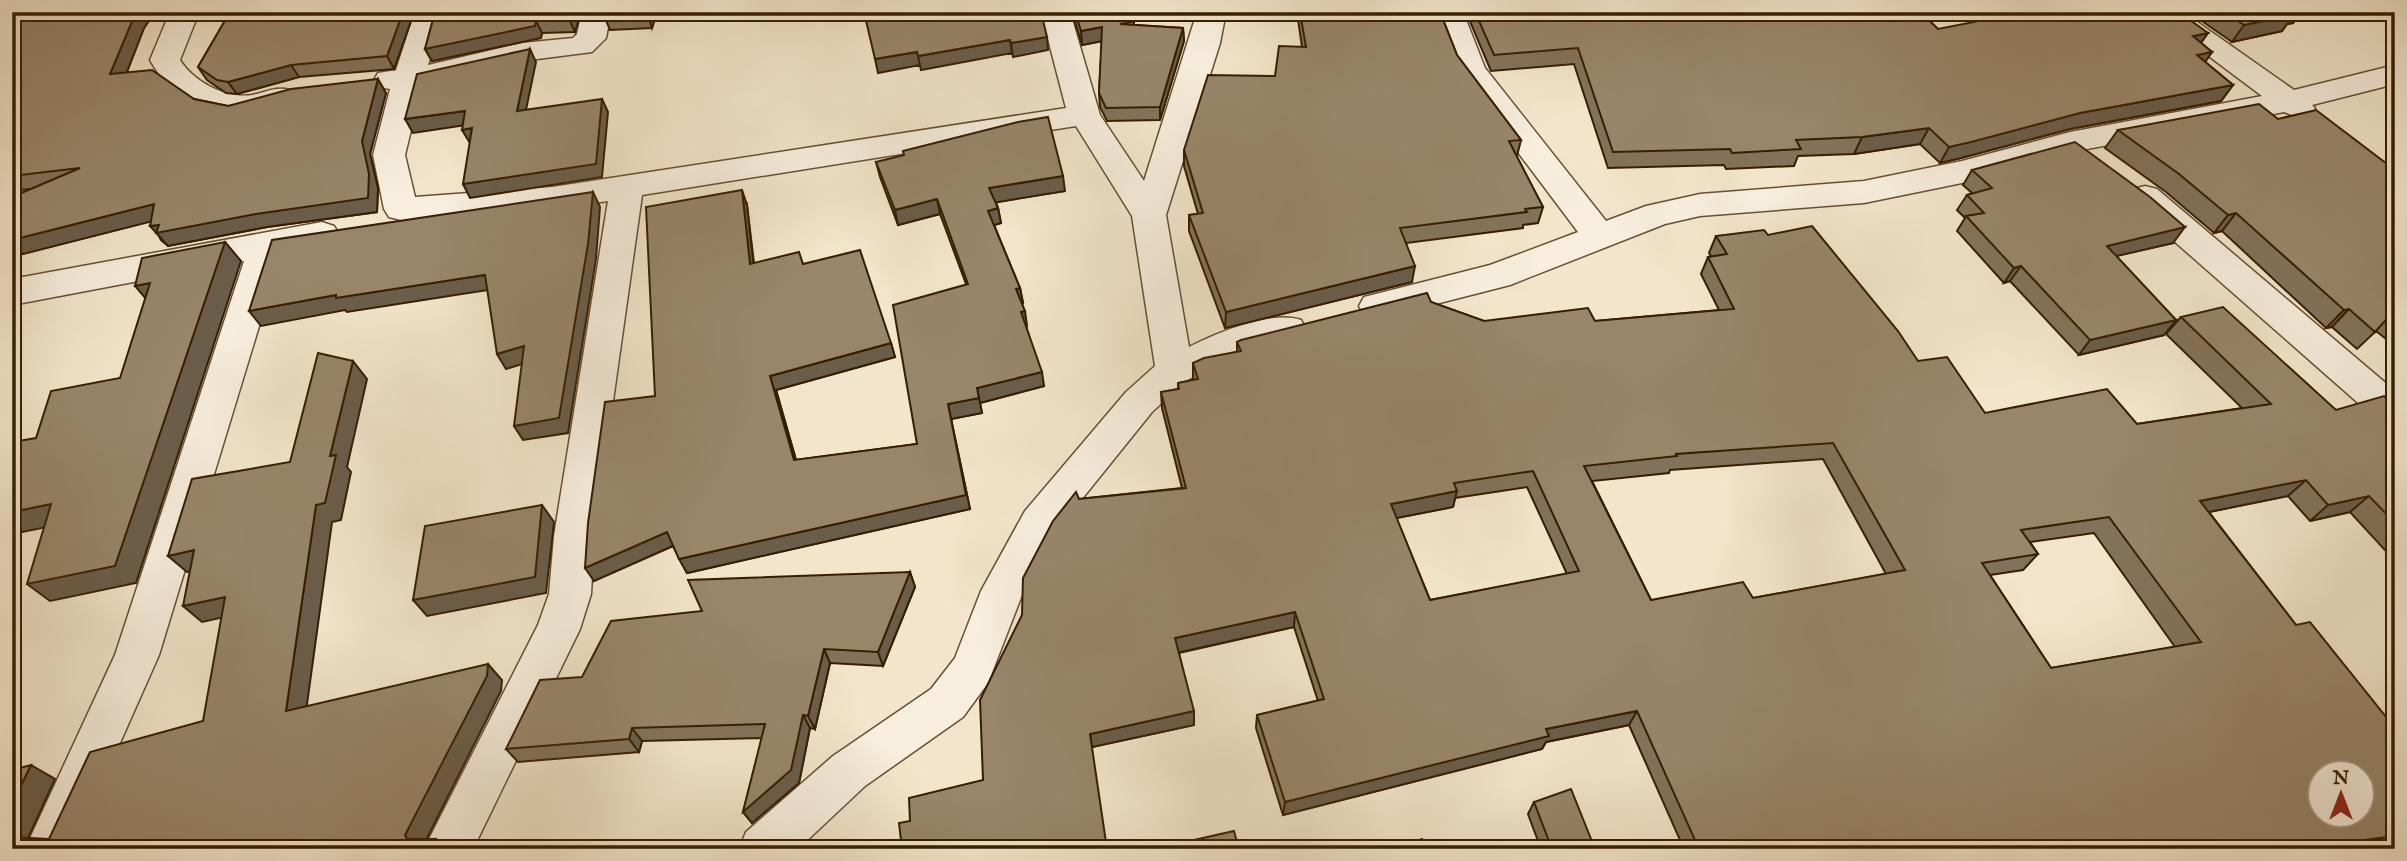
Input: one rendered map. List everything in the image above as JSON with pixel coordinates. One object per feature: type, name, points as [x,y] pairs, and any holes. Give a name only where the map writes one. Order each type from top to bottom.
[{"type":"street","points":[[185,12],[165,60],[172,74],[216,103],[237,107],[311,88]]},
{"type":"street","points":[[430,12],[408,79],[389,155],[401,209],[552,198]]},
{"type":"street","points":[[360,82],[408,79],[522,52],[581,46],[592,38],[597,12]]},
{"type":"street","points":[[1055,12],[1084,115],[1149,215],[1174,370]]},
{"type":"street","points":[[1149,215],[1205,43],[1212,12]]},
{"type":"street","points":[[1448,12],[1471,70],[1600,237]]},
{"type":"street","points":[[2164,12],[2324,124]]},
{"type":"street","points":[[763,849],[849,771],[947,703],[972,669],[1002,591],[1039,523],[1139,402],[1174,370],[1230,343],[1498,276],[1658,214],[1700,205],[1864,192],[1962,172],[2070,142],[2289,101],[2395,74]]},
{"type":"street","points":[[12,292],[267,242],[626,189],[938,135],[1084,115]]},
{"type":"street","points":[[2070,142],[2152,202],[2395,413]]},
{"type":"street","points":[[448,849],[558,629],[570,594],[573,536],[626,189]]},
{"type":"street","points":[[49,849],[137,655],[267,242]]},
{"type":"building","points":[[12,12],[136,12],[110,74],[152,70],[194,99],[228,106],[291,89],[378,79],[362,141],[369,174],[368,198],[256,214],[156,233],[159,225],[150,226],[154,204],[12,240],[12,197],[80,168],[12,176]]},
{"type":"building","points":[[230,12],[403,12],[387,56],[291,65],[228,82],[217,80],[198,67]]},
{"type":"building","points":[[435,12],[572,12],[569,19],[536,21],[535,26],[425,49]]},
{"type":"building","points":[[606,12],[648,12],[648,15],[605,18]]},
{"type":"building","points":[[864,12],[1041,12],[1047,37],[1011,43],[1010,40],[918,56],[917,52],[875,59]]},
{"type":"building","points":[[1075,12],[1133,12],[1133,22],[1120,24],[1183,28],[1160,107],[1106,108],[1099,93],[1102,27],[1081,31]]},
{"type":"building","points":[[1300,12],[1440,12],[1457,55],[1521,140],[1509,141],[1543,207],[1525,209],[1527,212],[1400,228],[1415,266],[1226,312],[1189,215],[1203,213],[1184,150],[1208,75],[1275,76],[1279,46],[1306,47]]},
{"type":"building","points":[[1475,12],[1920,12],[1938,29],[2025,12],[2179,12],[2208,33],[2193,36],[2212,52],[2197,55],[2233,85],[2080,113],[1949,147],[1929,128],[1862,137],[1796,140],[1801,149],[1732,153],[1730,149],[1613,152],[1578,48],[1494,55]]},
{"type":"building","points":[[2224,12],[2291,12],[2294,15],[2244,25]]},
{"type":"building","points":[[530,49],[517,111],[602,99],[596,164],[463,184],[472,128],[462,130],[465,111],[405,119],[417,74]]},
{"type":"building","points":[[2259,104],[2278,119],[2316,110],[2395,170],[2395,313],[2393,312],[2375,332],[2349,309],[2344,310],[2236,213],[2228,215],[2179,174],[2118,130]]},
{"type":"building","points":[[1048,117],[1063,176],[989,188],[998,208],[988,211],[1020,288],[1016,289],[1025,311],[1021,312],[1042,372],[977,388],[979,398],[948,404],[966,495],[679,559],[667,532],[585,568],[588,523],[605,402],[655,396],[646,207],[742,190],[750,264],[799,252],[803,264],[860,250],[891,343],[770,376],[794,460],[917,444],[893,305],[968,284],[937,199],[895,210],[876,162],[904,155],[903,151]]},
{"type":"building","points":[[2075,142],[2150,197],[2185,227],[2107,246],[2176,320],[2090,340],[2021,266],[2014,268],[1966,216],[1984,213],[1967,195],[1992,188],[1972,170]]},
{"type":"building","points":[[593,192],[588,244],[559,418],[514,426],[524,346],[497,354],[485,275],[336,298],[336,295],[249,311],[272,240]]},
{"type":"building","points":[[1812,226],[1898,331],[1918,361],[1947,357],[1985,413],[2107,389],[2137,424],[2271,404],[2181,317],[2223,307],[2336,410],[2384,396],[2395,406],[2395,523],[2369,496],[2328,505],[2306,480],[2200,501],[2296,625],[2310,622],[2395,728],[2395,836],[2294,849],[1699,849],[1637,711],[1546,729],[1549,736],[1285,802],[1257,715],[1324,699],[1295,612],[1175,638],[1194,711],[1090,734],[1107,849],[902,849],[899,823],[910,821],[909,798],[983,780],[980,700],[1022,615],[1023,578],[1053,521],[1076,492],[1079,499],[1186,488],[1161,392],[1179,389],[1178,383],[1198,379],[1193,363],[1204,358],[1241,351],[1237,342],[1241,340],[1427,293],[1431,302],[1484,321],[1588,308],[1595,321],[1734,309],[1708,257],[1727,254],[1716,236],[1764,230],[1768,235]],"holes":[[[1833,443],[1905,570],[1753,598],[1743,582],[1651,600],[1584,466],[1677,456],[1676,454]],[[1533,471],[1579,571],[1430,600],[1391,504],[1457,491],[1454,483]],[[2109,517],[2201,642],[2051,668],[1982,563],[2038,554],[2021,530]]]},
{"type":"building","points":[[225,242],[115,566],[27,584],[51,504],[12,512],[12,442],[36,438],[51,391],[120,378],[150,283],[135,286],[142,258]]},
{"type":"building","points":[[318,353],[353,361],[330,456],[336,455],[325,503],[316,505],[286,711],[488,664],[487,676],[405,835],[407,839],[436,839],[434,849],[12,849],[12,837],[49,839],[90,752],[203,721],[225,597],[183,606],[194,550],[168,556],[192,479],[290,462]]},
{"type":"building","points":[[542,505],[535,577],[413,600],[425,526]]},
{"type":"building","points":[[910,572],[878,652],[824,649],[808,716],[803,715],[791,770],[743,812],[765,724],[632,728],[629,739],[506,749],[540,680],[582,677],[611,621],[702,611],[688,580]]},
{"type":"building","points":[[31,765],[12,804],[12,770]]},
{"type":"building","points":[[1571,789],[1595,849],[1552,849],[1534,802]]},
{"type":"building","points":[[1234,831],[1239,849],[1154,849]]},
{"type":"building","points":[[1422,839],[1427,849],[1392,849]]}]
